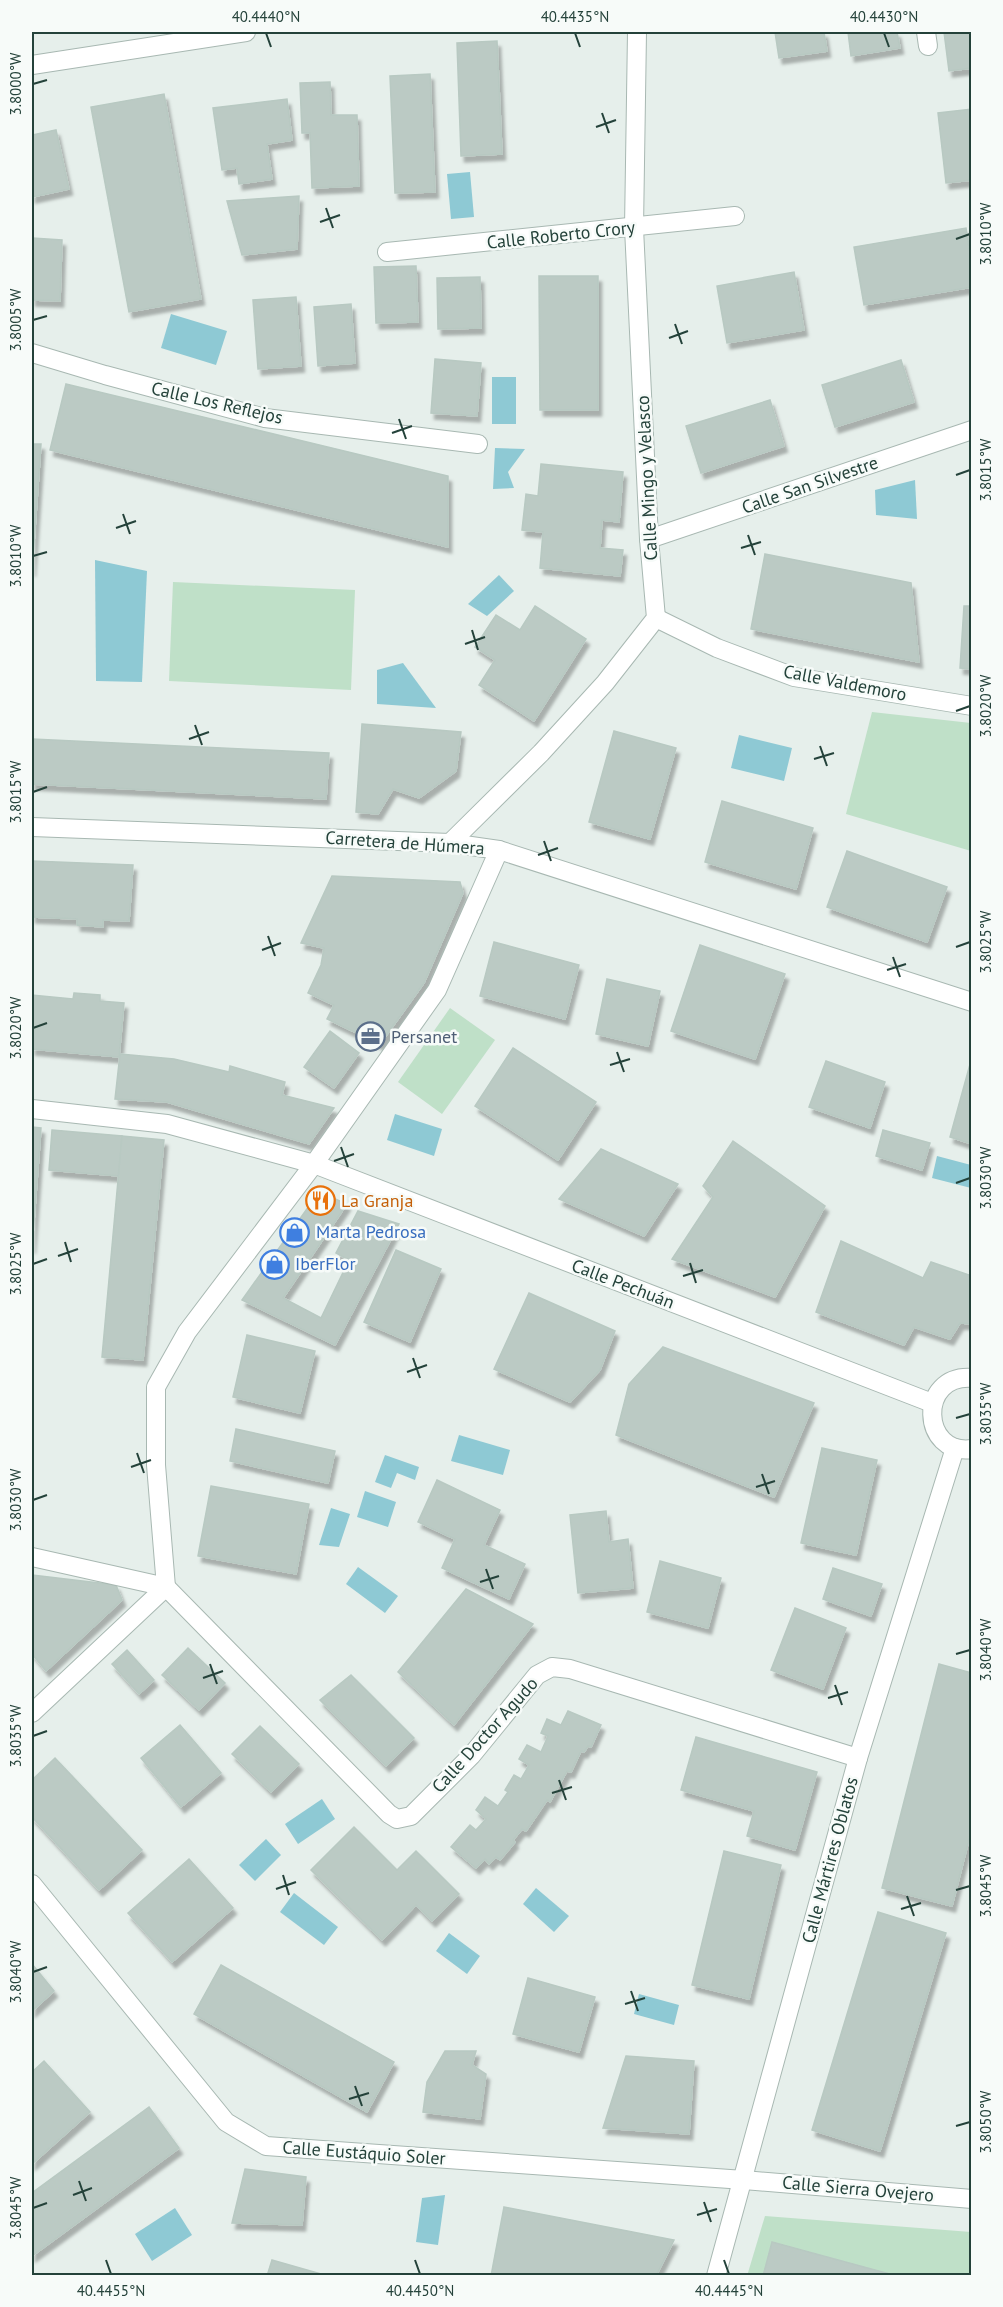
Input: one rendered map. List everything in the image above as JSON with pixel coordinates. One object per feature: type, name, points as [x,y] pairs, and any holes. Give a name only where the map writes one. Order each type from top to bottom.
[{"type":"street","points":[[32,65],[246,32]]},
{"type":"street","name":"Calle Mingo y Velasco","points":[[637,32],[634,228],[649,539],[657,618]]},
{"type":"street","name":"Calle Roberto Crory","points":[[387,252],[735,216]]},
{"type":"street","name":"Calle Los Reflejos","points":[[32,353],[265,418],[478,444]]},
{"type":"street","name":"Calle San Silvestre","points":[[649,539],[972,430]]},
{"type":"street","points":[[450,843],[541,753],[605,683],[657,618]]},
{"type":"street","name":"Calle Valdemoro","points":[[657,618],[717,648],[794,677],[972,706]]},
{"type":"street","name":"Carretera de Húmera","points":[[32,827],[450,843],[499,850],[972,1002]]},
{"type":"street","points":[[166,1587],[156,1465],[156,1387],[187,1332],[314,1164],[437,990],[499,850]]},
{"type":"street","name":"Calle Pechuán","points":[[32,1109],[167,1124],[314,1164],[932,1403]]},
{"type":"street","points":[[963,1448],[943,1441],[935,1430],[931,1417],[932,1403],[940,1389],[953,1380],[972,1378]]},
{"type":"street","name":"Calle Mártires Oblatos","points":[[716,2276],[858,1758],[963,1448]]},
{"type":"street","points":[[32,1557],[166,1587]]},
{"type":"street","points":[[32,1713],[166,1587]]},
{"type":"street","name":"Calle Doctor Agudo","points":[[166,1587],[389,1814],[397,1819],[411,1816],[471,1756],[537,1675],[552,1667],[570,1669],[858,1758]]},
{"type":"street","name":"Calle Eustáquio Soler","points":[[32,1884],[226,2122],[266,2146],[744,2180]]},
{"type":"street","name":"Calle Sierra Ovejero","points":[[744,2180],[972,2199]]},
{"type":"green space","points":[[173,582],[355,590],[351,690],[169,681]]},
{"type":"green space","points":[[872,712],[971,723],[971,851],[846,814]]},
{"type":"green space","points":[[450,1008],[495,1040],[442,1114],[398,1082]]},
{"type":"green space","points":[[765,2216],[971,2232],[971,2275],[747,2276]]},
{"type":"water","points":[[470,172],[474,217],[451,219],[447,174]]},
{"type":"water","points":[[171,314],[227,331],[216,365],[161,348]]},
{"type":"water","points":[[492,377],[516,377],[516,424],[492,424]]},
{"type":"water","points":[[495,448],[525,449],[508,472],[514,488],[493,489]]},
{"type":"water","points":[[915,480],[917,519],[876,515],[875,490]]},
{"type":"water","points":[[95,560],[147,571],[142,682],[96,681]]},
{"type":"water","points":[[499,575],[514,591],[487,616],[468,604]]},
{"type":"water","points":[[403,663],[436,708],[377,704],[377,670]]},
{"type":"water","points":[[739,735],[792,748],[784,781],[731,768]]},
{"type":"water","points":[[395,1114],[442,1129],[434,1156],[387,1140]]},
{"type":"water","points":[[937,1156],[971,1165],[971,1188],[932,1178]]},
{"type":"water","points":[[459,1435],[510,1450],[503,1475],[451,1461]]},
{"type":"water","points":[[385,1455],[419,1467],[415,1480],[397,1473],[391,1488],[375,1482]]},
{"type":"water","points":[[365,1491],[396,1502],[388,1527],[357,1517]]},
{"type":"water","points":[[331,1508],[350,1514],[339,1547],[319,1545]]},
{"type":"water","points":[[358,1567],[398,1596],[385,1613],[346,1584]]},
{"type":"water","points":[[322,1799],[335,1819],[298,1844],[285,1824]]},
{"type":"water","points":[[266,1839],[281,1855],[255,1881],[239,1865]]},
{"type":"water","points":[[536,1888],[569,1916],[554,1932],[523,1904]]},
{"type":"water","points":[[294,1893],[338,1927],[324,1945],[280,1912]]},
{"type":"water","points":[[449,1933],[480,1956],[467,1974],[436,1951]]},
{"type":"water","points":[[639,1994],[679,2005],[674,2025],[634,2014]]},
{"type":"water","points":[[445,2195],[438,2245],[416,2242],[422,2198]]},
{"type":"water","points":[[175,2208],[192,2235],[152,2261],[135,2234]]},
{"type":"building","points":[[775,32],[824,32],[827,51],[779,58]]},
{"type":"building","points":[[848,32],[897,32],[900,48],[851,56]]},
{"type":"building","points":[[944,32],[972,32],[972,68],[949,71]]},
{"type":"building","points":[[497,41],[502,154],[461,156],[457,43]]},
{"type":"building","points":[[430,74],[435,192],[395,193],[390,76]]},
{"type":"building","points":[[330,82],[331,115],[357,115],[359,186],[312,188],[310,133],[302,133],[300,83]]},
{"type":"building","points":[[164,94],[201,299],[129,312],[91,107]]},
{"type":"building","points":[[287,99],[292,140],[267,144],[272,179],[239,184],[237,168],[222,170],[213,108]]},
{"type":"building","points":[[972,109],[972,180],[946,183],[938,113]]},
{"type":"building","points":[[56,130],[69,189],[32,197],[32,135]]},
{"type":"building","points":[[299,196],[297,249],[242,255],[227,201]]},
{"type":"building","points":[[966,228],[972,264],[972,287],[864,305],[854,247]]},
{"type":"building","points":[[32,238],[62,240],[60,301],[32,300]]},
{"type":"building","points":[[416,266],[418,322],[376,323],[374,267]]},
{"type":"building","points":[[794,272],[804,330],[727,343],[717,286]]},
{"type":"building","points":[[539,276],[598,276],[598,410],[540,410]]},
{"type":"building","points":[[480,277],[481,328],[438,329],[437,278]]},
{"type":"building","points":[[296,297],[301,366],[258,369],[253,300]]},
{"type":"building","points":[[351,304],[355,363],[318,366],[314,307]]},
{"type":"building","points":[[435,359],[481,363],[477,416],[431,413]]},
{"type":"building","points":[[901,360],[914,402],[835,427],[822,385]]},
{"type":"building","points":[[66,384],[448,476],[448,547],[50,450]]},
{"type":"building","points":[[770,400],[784,446],[701,473],[686,426]]},
{"type":"building","points":[[32,444],[41,444],[32,571]]},
{"type":"building","points":[[541,464],[623,472],[619,522],[602,520],[600,548],[623,550],[620,576],[540,568],[543,532],[522,530],[526,494],[538,496]]},
{"type":"building","points":[[765,554],[911,583],[919,662],[751,629]]},
{"type":"building","points":[[535,606],[586,639],[534,721],[479,685],[495,660],[475,647],[496,615],[520,630]]},
{"type":"building","points":[[964,606],[972,606],[972,669],[960,668]]},
{"type":"building","points":[[362,724],[461,732],[456,771],[419,798],[393,789],[378,814],[356,812]]},
{"type":"building","points":[[614,731],[676,748],[650,839],[589,822]]},
{"type":"building","points":[[32,739],[329,753],[326,799],[32,784]]},
{"type":"building","points":[[722,801],[813,828],[796,889],[705,862]]},
{"type":"building","points":[[847,851],[947,887],[927,942],[827,907]]},
{"type":"building","points":[[32,861],[133,865],[129,921],[103,920],[103,927],[77,925],[77,919],[32,917]]},
{"type":"building","points":[[332,876],[460,882],[463,893],[424,983],[380,1044],[327,1019],[334,1005],[308,993],[321,965],[324,948],[301,943]]},
{"type":"building","points":[[494,942],[579,965],[565,1019],[480,996]]},
{"type":"building","points":[[700,945],[785,974],[755,1059],[671,1031]]},
{"type":"building","points":[[607,979],[660,991],[648,1046],[596,1034]]},
{"type":"building","points":[[74,993],[100,995],[100,1001],[124,1003],[119,1057],[32,1049],[32,995],[73,999]]},
{"type":"building","points":[[330,1031],[359,1053],[334,1088],[304,1067]]},
{"type":"building","points":[[513,1048],[596,1102],[558,1160],[475,1106]]},
{"type":"building","points":[[120,1054],[174,1059],[229,1072],[230,1066],[285,1082],[282,1095],[334,1108],[309,1144],[167,1102],[115,1099]]},
{"type":"building","points":[[972,1057],[972,1144],[950,1137]]},
{"type":"building","points":[[826,1061],[885,1082],[870,1128],[809,1107]]},
{"type":"building","points":[[32,1127],[41,1128],[32,1248]]},
{"type":"building","points":[[52,1130],[122,1136],[119,1176],[49,1170]]},
{"type":"building","points":[[883,1130],[930,1143],[922,1170],[876,1156]]},
{"type":"building","points":[[122,1136],[164,1140],[143,1360],[102,1357]]},
{"type":"building","points":[[733,1141],[825,1206],[775,1297],[672,1259],[713,1197],[703,1186]]},
{"type":"building","points":[[601,1149],[678,1184],[644,1236],[559,1199]]},
{"type":"building","points":[[319,1192],[347,1204],[283,1298],[321,1318],[349,1260],[336,1253],[358,1211],[399,1224],[335,1345],[242,1300]]},
{"type":"building","points":[[841,1241],[923,1278],[931,1262],[972,1276],[972,1324],[960,1323],[950,1339],[914,1327],[904,1345],[816,1312]]},
{"type":"building","points":[[396,1250],[441,1269],[410,1342],[364,1322]]},
{"type":"building","points":[[529,1293],[615,1331],[600,1370],[570,1402],[494,1369]]},
{"type":"building","points":[[247,1335],[315,1351],[300,1413],[233,1397]]},
{"type":"building","points":[[663,1347],[814,1403],[774,1497],[616,1435],[629,1384]]},
{"type":"building","points":[[236,1429],[335,1451],[328,1483],[230,1461]]},
{"type":"building","points":[[822,1448],[877,1460],[856,1555],[801,1543]]},
{"type":"building","points":[[437,1480],[500,1510],[484,1545],[525,1564],[509,1599],[442,1568],[455,1539],[418,1522]]},
{"type":"building","points":[[211,1486],[309,1504],[296,1574],[198,1556]]},
{"type":"building","points":[[606,1511],[609,1542],[628,1539],[633,1588],[578,1593],[570,1515]]},
{"type":"building","points":[[660,1561],[721,1578],[708,1628],[647,1612]]},
{"type":"building","points":[[833,1568],[882,1584],[871,1616],[823,1599]]},
{"type":"building","points":[[32,1575],[116,1585],[122,1600],[46,1671],[32,1654]]},
{"type":"building","points":[[466,1589],[533,1624],[454,1725],[398,1672]]},
{"type":"building","points":[[795,1608],[846,1628],[823,1689],[771,1670]]},
{"type":"building","points":[[188,1648],[225,1683],[199,1710],[162,1675]]},
{"type":"building","points":[[127,1650],[154,1680],[139,1694],[112,1664]]},
{"type":"building","points":[[939,1664],[972,1673],[972,1828],[952,1906],[882,1888]]},
{"type":"building","points":[[351,1675],[414,1738],[386,1766],[320,1700]]},
{"type":"building","points":[[568,1711],[601,1725],[591,1747],[588,1746],[584,1752],[581,1751],[571,1772],[567,1771],[550,1802],[547,1800],[526,1831],[522,1829],[513,1840],[515,1842],[500,1860],[496,1857],[489,1864],[485,1859],[476,1868],[451,1847],[470,1825],[476,1830],[486,1819],[476,1810],[485,1797],[498,1806],[508,1792],[505,1790],[514,1775],[521,1779],[529,1765],[519,1759],[527,1745],[541,1752],[548,1736],[541,1733],[547,1719],[561,1725]]},
{"type":"building","points":[[180,1725],[221,1773],[181,1807],[141,1758]]},
{"type":"building","points":[[260,1726],[299,1764],[271,1792],[232,1754]]},
{"type":"building","points":[[696,1737],[817,1772],[795,1850],[747,1836],[754,1811],[681,1790]]},
{"type":"building","points":[[55,1758],[142,1850],[99,1890],[32,1817],[32,1780]]},
{"type":"building","points":[[354,1827],[397,1870],[416,1851],[459,1894],[432,1921],[416,1905],[382,1940],[311,1870]]},
{"type":"building","points":[[724,1851],[781,1865],[749,1999],[692,1985]]},
{"type":"building","points":[[189,1859],[233,1908],[172,1962],[128,1913]]},
{"type":"building","points":[[878,1912],[946,1933],[880,2151],[812,2130]]},
{"type":"building","points":[[32,1964],[54,1991],[32,2011]]},
{"type":"building","points":[[221,1965],[394,2062],[367,2112],[194,2014]]},
{"type":"building","points":[[528,1978],[595,1997],[579,2052],[513,2034]]},
{"type":"building","points":[[445,2051],[476,2051],[472,2065],[486,2074],[480,2119],[423,2112],[427,2082]]},
{"type":"building","points":[[626,2056],[694,2061],[689,2134],[603,2128]]},
{"type":"building","points":[[44,2061],[90,2112],[32,2164],[32,2072]]},
{"type":"building","points":[[149,2107],[179,2148],[32,2256],[32,2193]]},
{"type":"building","points":[[245,2169],[306,2177],[302,2225],[232,2223]]},
{"type":"building","points":[[504,2207],[674,2240],[656,2276],[491,2276]]},
{"type":"building","points":[[772,2242],[897,2276],[763,2276]]},
{"type":"building","points":[[272,2260],[328,2276],[267,2276]]},
{"type":"place","name":"Persanet","points":[[370,1037]]},
{"type":"place","name":"La Granja","points":[[320,1201]]},
{"type":"place","name":"Marta Pedrosa","points":[[295,1232]]},
{"type":"place","name":"IberFlor","points":[[274,1264]]}]
